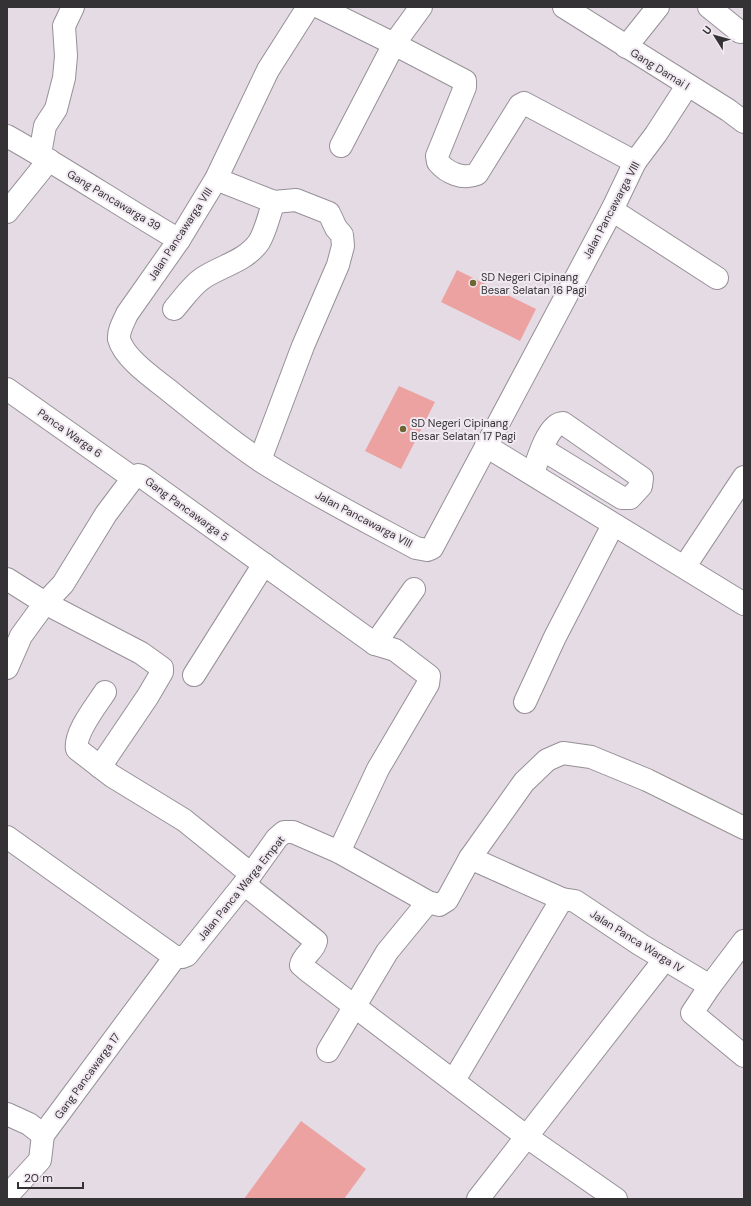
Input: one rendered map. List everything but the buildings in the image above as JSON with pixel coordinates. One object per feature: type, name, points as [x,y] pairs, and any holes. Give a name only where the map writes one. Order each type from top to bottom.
[{"type":"street","points":[[7,212],[44,157],[45,126],[56,108],[64,78],[66,56],[64,26],[73,7]]},
{"type":"street","points":[[216,178],[268,70],[308,7]]},
{"type":"street","points":[[319,7],[465,81],[465,87],[437,156],[438,162],[449,171],[461,176],[470,177],[477,174],[520,105],[524,103],[635,162]]},
{"type":"street","points":[[341,146],[394,44],[421,7]]},
{"type":"street","points":[[626,47],[658,7]]},
{"type":"street","points":[[709,7],[740,32]]},
{"type":"street","name":"Gang Damai I","points":[[573,10],[626,47],[728,110],[744,122]]},
{"type":"street","name":"Jalan Pancawarga VIII","points":[[260,460],[303,346],[338,266],[343,246],[342,235],[336,228],[329,213],[296,200],[274,202],[216,178],[179,240],[127,314],[121,326],[119,339],[126,351],[142,369],[217,429],[260,460],[302,486],[410,544],[427,550],[432,548],[612,210],[635,162],[656,134],[687,86]]},
{"type":"street","name":"Gang Pancawarga 39","points":[[7,136],[179,240]]},
{"type":"street","points":[[174,309],[202,279],[221,267],[238,260],[255,248],[260,240],[274,202]]},
{"type":"street","points":[[612,210],[717,278]]},
{"type":"street","name":"Panca Warga 6","points":[[7,389],[133,478]]},
{"type":"street","points":[[486,446],[613,525],[685,566],[744,604]]},
{"type":"street","points":[[533,474],[542,449]]},
{"type":"street","name":"Gang Pancawarga 5","points":[[7,668],[21,636],[44,603],[63,584],[106,514],[133,478],[138,475],[141,476],[375,644],[395,650],[429,676],[428,684],[378,769],[339,852]]},
{"type":"street","points":[[685,566],[744,477]]},
{"type":"street","points":[[525,702],[555,637],[613,525]]},
{"type":"street","points":[[194,675],[264,564]]},
{"type":"street","points":[[7,578],[44,603],[141,653],[162,668],[162,672],[148,696],[100,767]]},
{"type":"street","points":[[375,644],[414,589]]},
{"type":"street","points":[[105,692],[89,716],[76,742],[77,749],[81,754],[184,820],[316,941],[315,946],[302,961],[301,965],[527,1136],[616,1199]]},
{"type":"street","points":[[328,1051],[387,952],[428,902],[439,905],[447,900],[470,858],[524,782],[547,760],[563,753],[592,757],[647,780],[744,828]]},
{"type":"street","name":"Jalan Panca Warga Empat","points":[[175,956],[182,957],[187,955],[248,879],[277,838],[284,832],[293,832],[339,852],[428,902]]},
{"type":"street","points":[[7,837],[175,956]]},
{"type":"street","name":"Jalan Panca Warga IV","points":[[470,858],[562,899],[575,901],[641,945],[710,986]]},
{"type":"street","points":[[454,1080],[562,899]]},
{"type":"street","points":[[744,941],[710,986],[692,1014],[744,1056]]},
{"type":"street","name":"Gang Pancawarga 17","points":[[7,1196],[40,1160],[43,1135],[175,956]]},
{"type":"street","points":[[478,1199],[665,959]]},
{"type":"street","points":[[7,1114],[29,1124],[43,1135]]},
{"type":"shaded area","points":[[457,270],[536,309],[520,341],[441,302]]},
{"type":"shaded area","points":[[399,386],[435,402],[401,469],[365,451]]},
{"type":"shaded area","points":[[301,1121],[366,1169],[344,1199],[244,1199]]},
{"type":"place","name":"SD Negeri Cipinang Besar Selatan 16 Pagi","points":[[473,283]]},
{"type":"place","name":"SD Negeri Cipinang Besar Selatan 17 Pagi","points":[[403,429]]}]
